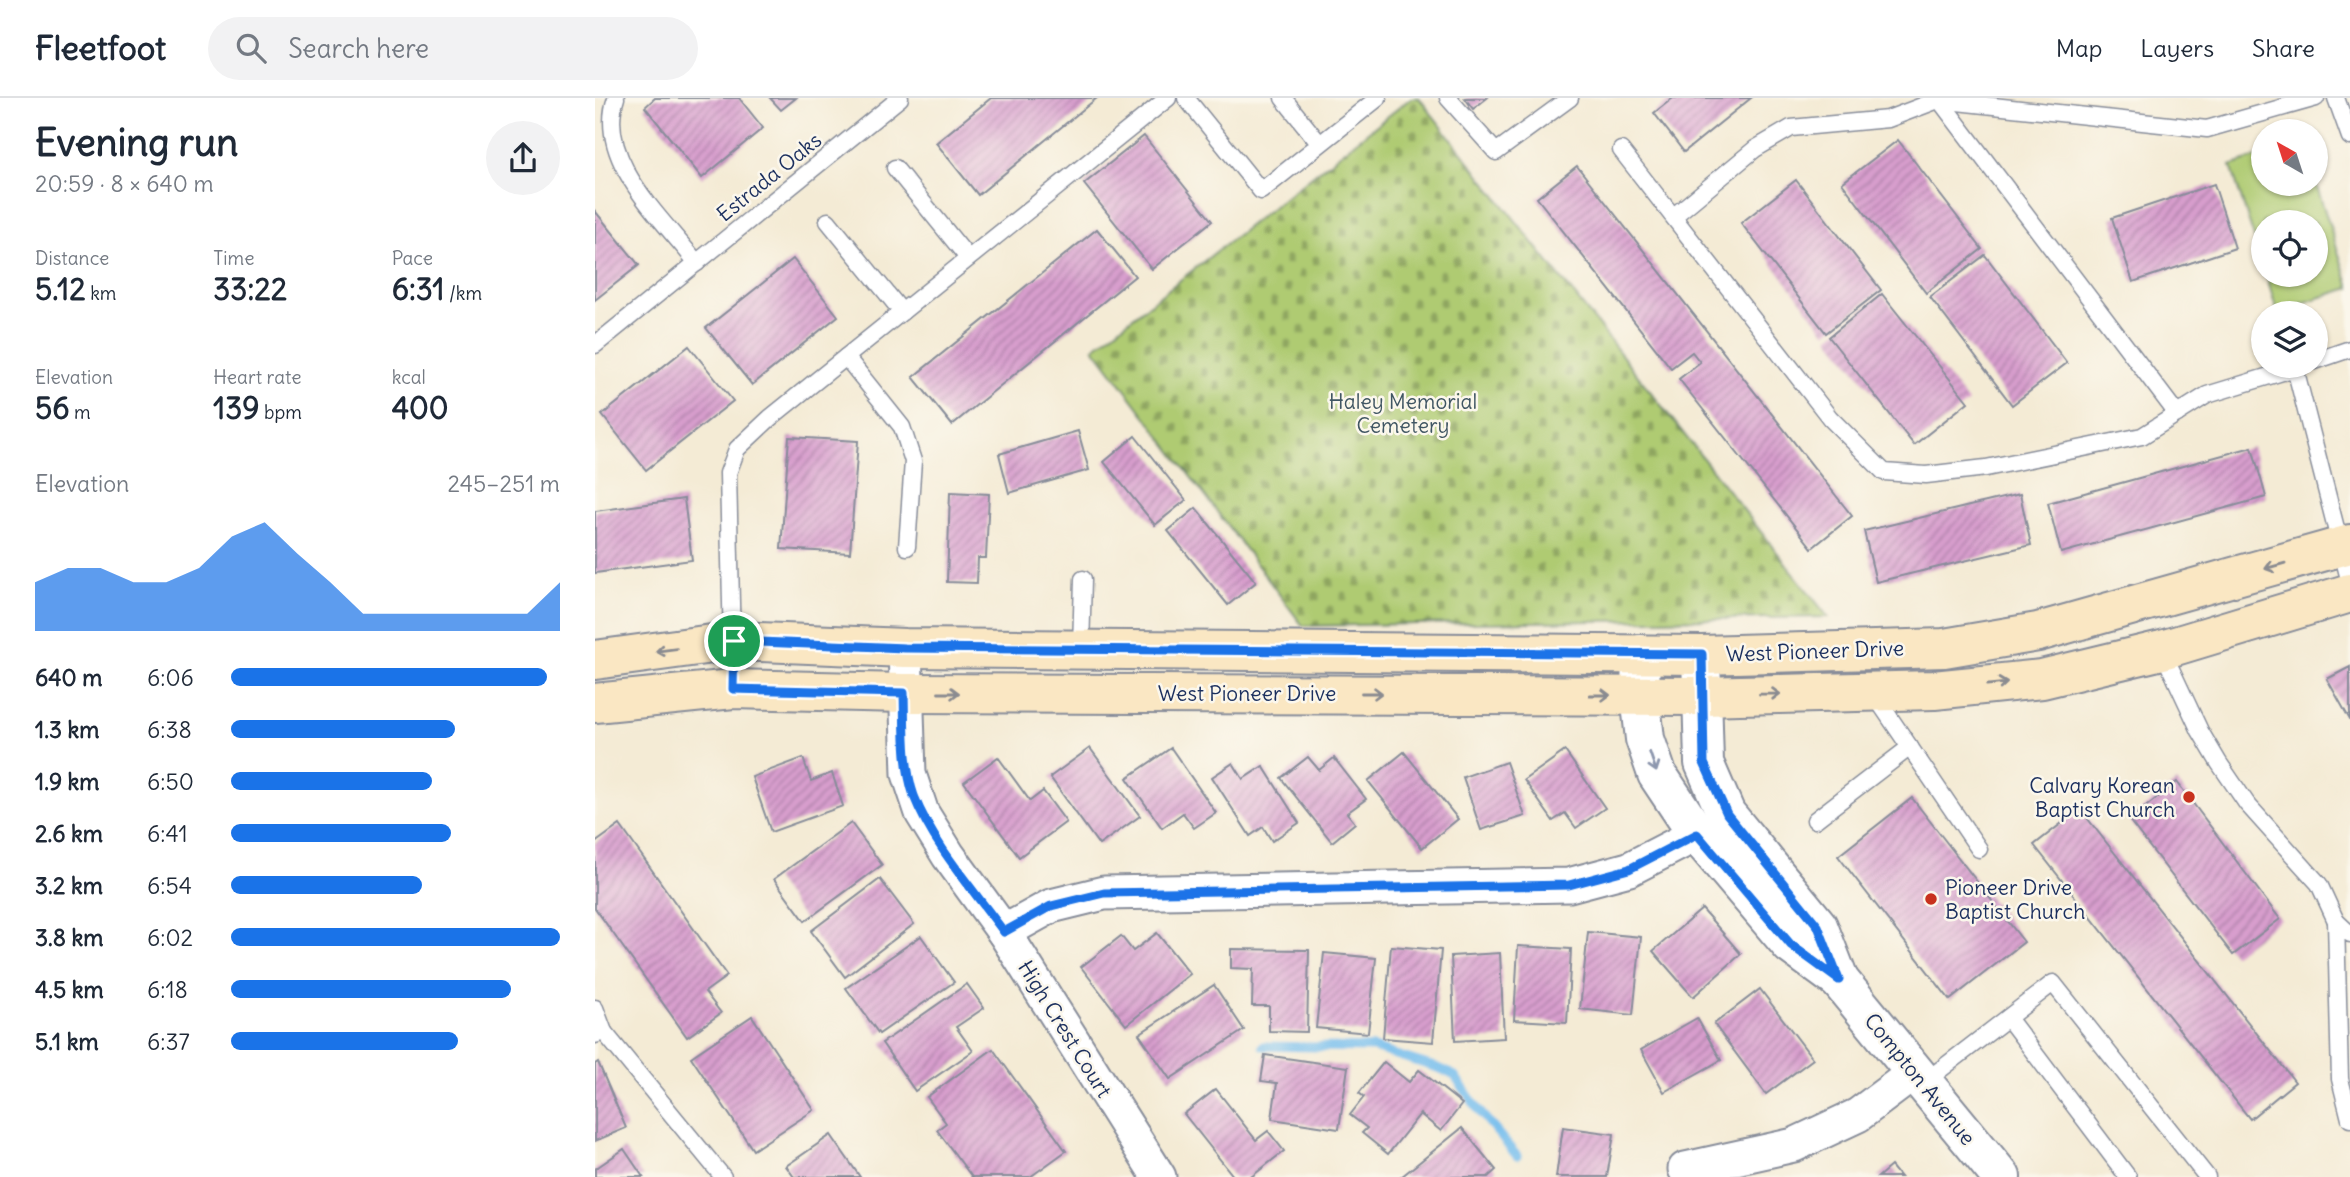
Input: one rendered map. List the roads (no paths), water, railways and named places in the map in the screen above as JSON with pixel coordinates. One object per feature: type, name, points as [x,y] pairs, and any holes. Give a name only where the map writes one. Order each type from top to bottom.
[{"type":"main road","name":"West Pioneer Drive","points":[[595,660],[734,641],[905,648],[1641,654],[1944,648],[2024,635],[2345,545]]},
{"type":"main road","name":"West Pioneer Drive","points":[[595,703],[733,689],[904,693],[1640,695],[1934,690],[2042,679],[2162,650],[2350,593]]},
{"type":"street","name":"High Crest Court","points":[[905,648],[905,738],[914,794],[948,855],[1004,932],[1159,1177]]},
{"type":"street","name":"Compton Avenue","points":[[1641,654],[1640,695],[1645,739],[1657,774],[1697,834],[1791,945],[1839,980],[2001,1177]]},
{"type":"street","name":"Compton Avenue","points":[[1702,654],[1704,763],[1727,814],[1818,926],[1839,980]]},
{"type":"street","points":[[1004,932],[1051,906],[1104,893],[1569,885],[1629,869],[1697,834]]},
{"type":"street","points":[[1685,1169],[1794,1145],[1858,1115],[1918,1078]]},
{"type":"lane","points":[[616,98],[611,132],[619,159],[697,262]]},
{"type":"lane","name":"Estrada Oaks","points":[[595,345],[901,98]]},
{"type":"lane","points":[[733,689],[734,641],[728,473],[737,449],[770,418],[1168,98]]},
{"type":"lane","points":[[1186,98],[1261,191],[1378,98]]},
{"type":"lane","points":[[1283,98],[1319,143]]},
{"type":"lane","points":[[1448,98],[1496,152],[1570,98]]},
{"type":"lane","points":[[1674,216],[1755,149],[1791,128],[1888,119],[1938,99],[2207,129],[2316,98]]},
{"type":"lane","points":[[2336,98],[2350,137]]},
{"type":"lane","points":[[1938,99],[2177,414]]},
{"type":"lane","points":[[1621,150],[1830,418],[1884,472],[1926,475],[1986,468],[2142,436],[2207,395],[2262,378]]},
{"type":"lane","points":[[895,168],[968,258]]},
{"type":"lane","points":[[828,221],[902,312]]},
{"type":"lane","points":[[2328,357],[2350,349]]},
{"type":"lane","points":[[846,357],[902,426],[913,461],[907,547]]},
{"type":"lane","points":[[2301,378],[2345,545],[2350,583]]},
{"type":"lane","points":[[1081,649],[1083,579]]},
{"type":"lane","points":[[2162,650],[2200,731],[2219,763],[2247,804],[2319,884],[2336,921],[2350,934]]},
{"type":"lane","points":[[1872,691],[1979,849]]},
{"type":"lane","points":[[1815,820],[1910,747]]},
{"type":"lane","points":[[2336,921],[2340,1079],[2350,1119]]},
{"type":"lane","points":[[1918,1078],[2008,1018],[2053,983],[2207,1177]]},
{"type":"lane","points":[[595,1008],[599,1033],[723,1177]]},
{"type":"lane","points":[[2008,1018],[2128,1177]]},
{"type":"waterway","points":[[1263,1046],[1373,1048],[1441,1069],[1455,1076],[1480,1112],[1517,1156]]},
{"type":"place","name":"Calvary Korean Baptist Church","points":[[2189,797]]},
{"type":"place","name":"Pioneer Drive Baptist Church","points":[[1931,899]]},
{"type":"park label","name":"Haley Memorial Cemetery","points":[[1403,413]]}]
